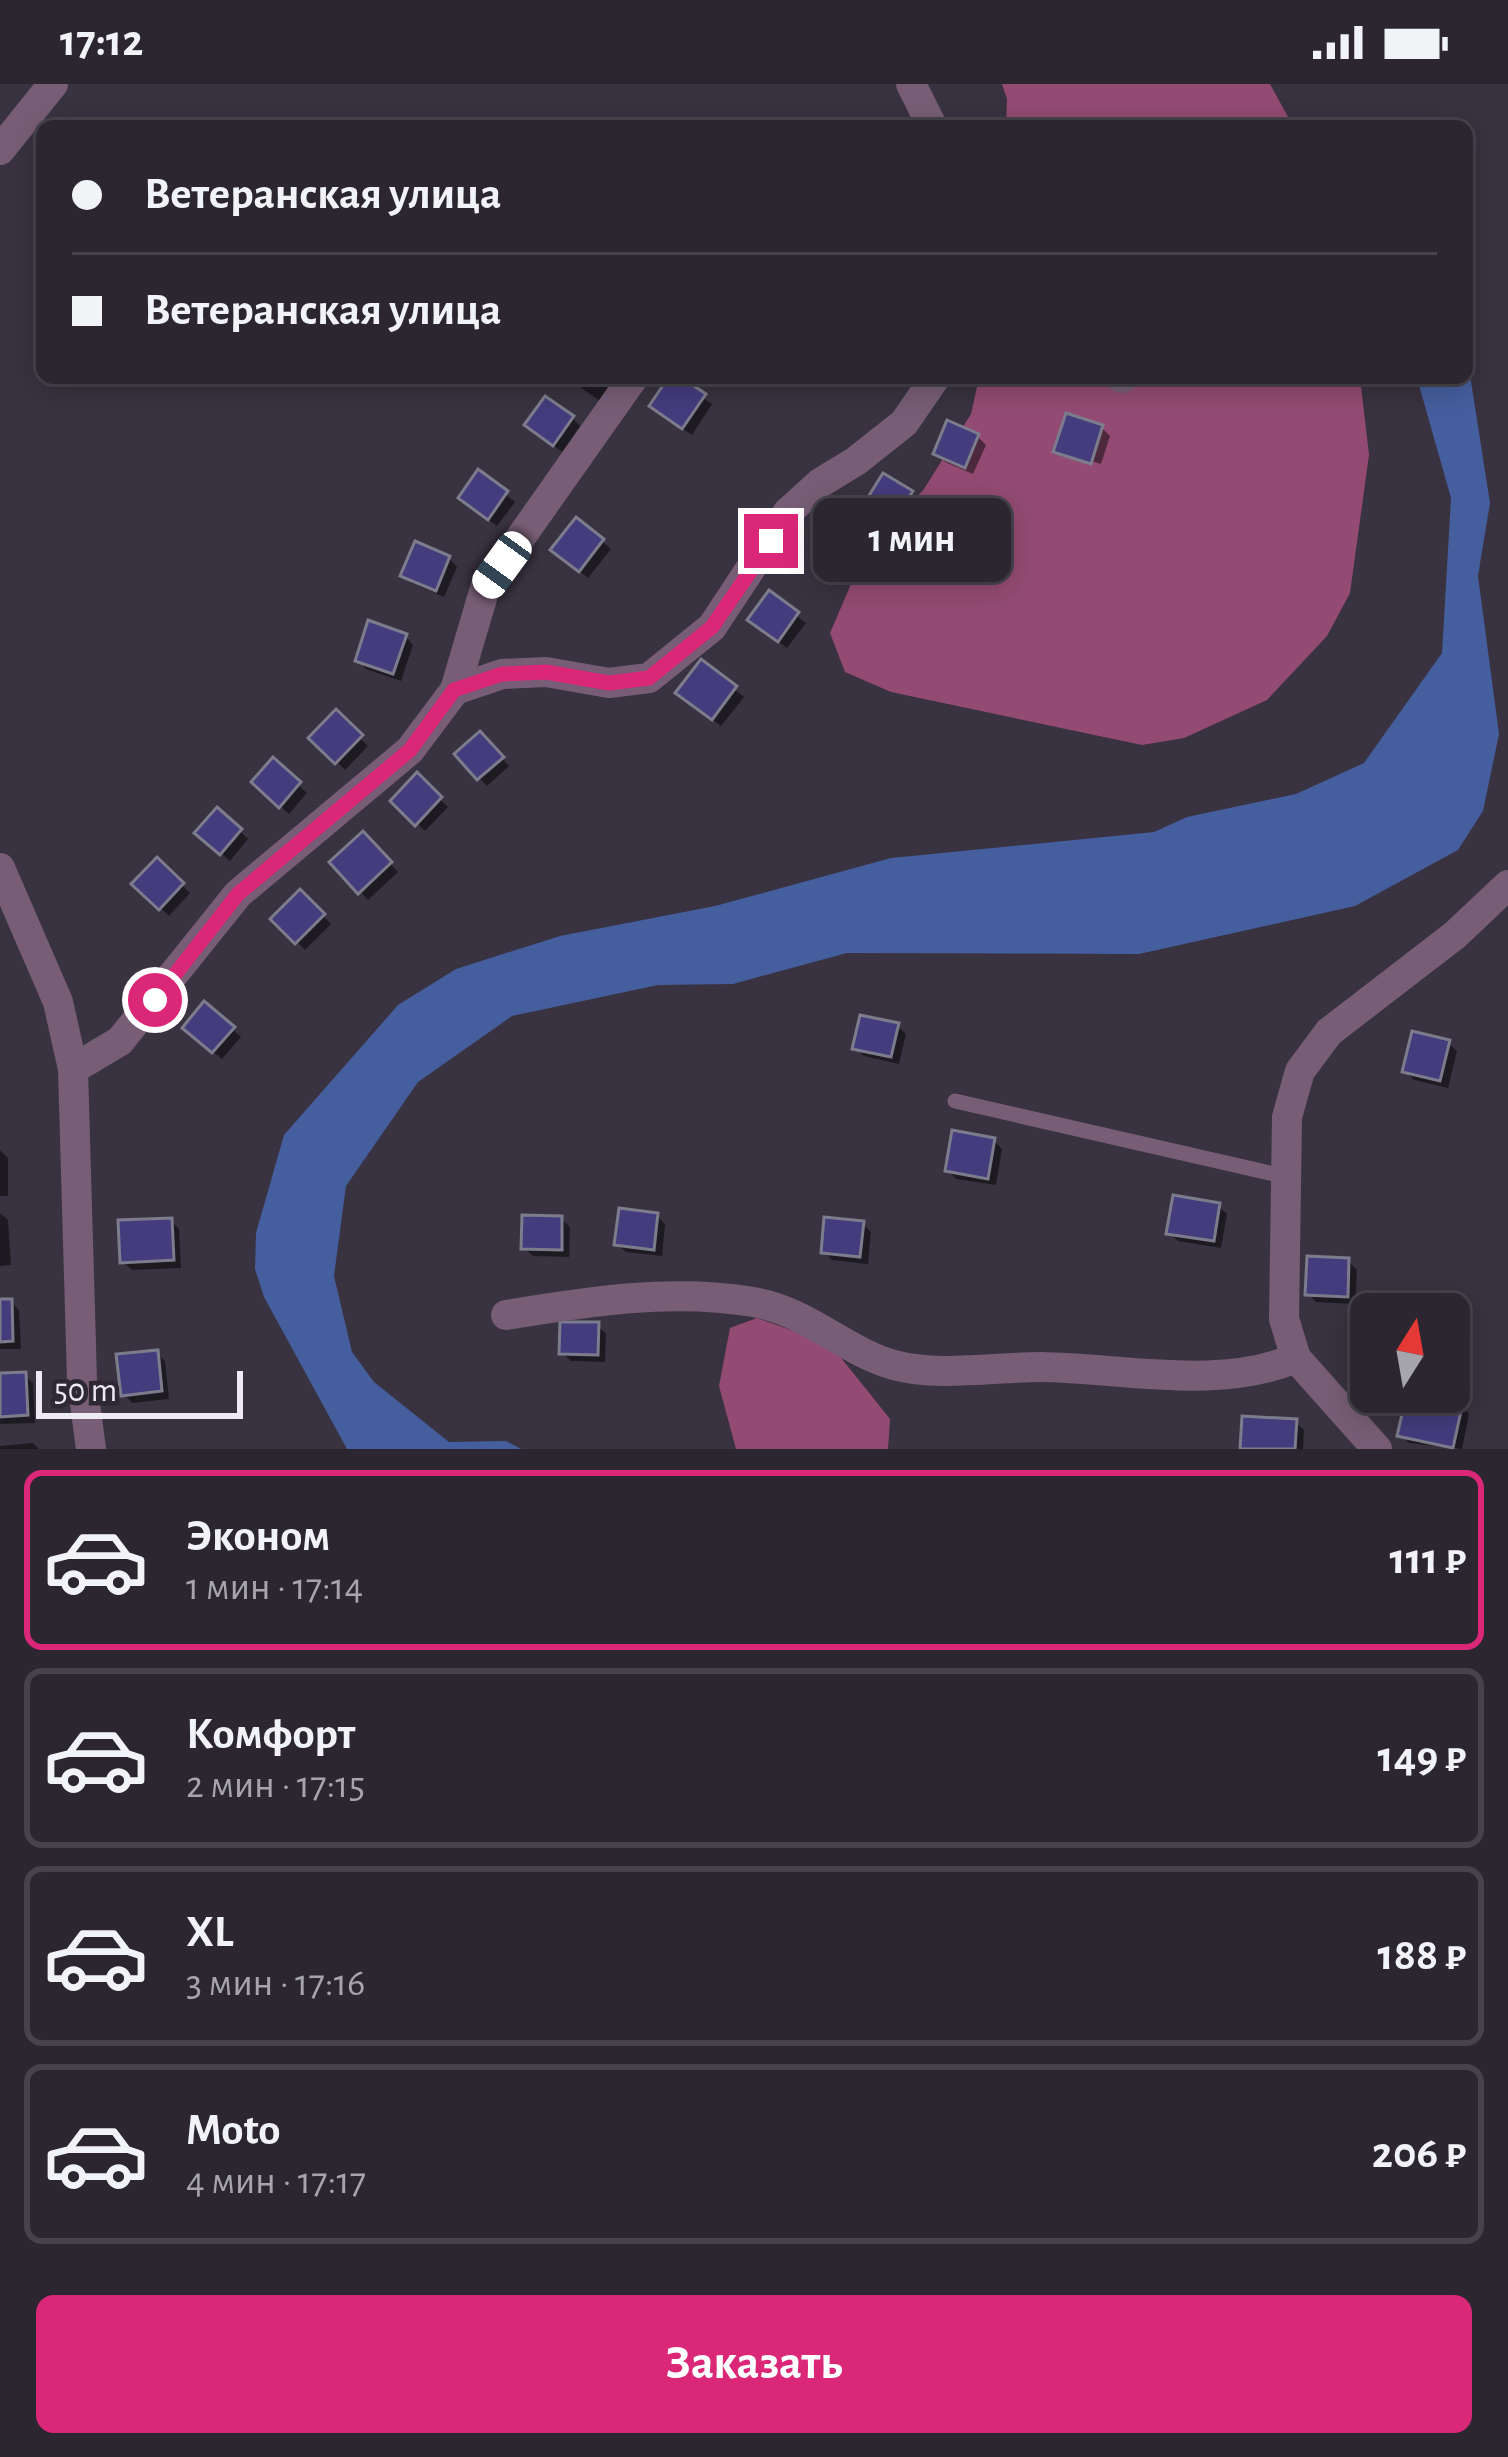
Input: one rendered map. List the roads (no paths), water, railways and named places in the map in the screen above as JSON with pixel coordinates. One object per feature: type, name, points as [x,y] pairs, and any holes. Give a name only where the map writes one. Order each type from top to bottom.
[{"type":"street","points":[[0,149],[53,84]]},
{"type":"street","points":[[910,84],[929,120]]},
{"type":"street","points":[[74,1069],[120,1041],[238,894],[410,750],[454,690],[484,588],[629,384]]},
{"type":"street","points":[[454,690],[502,674],[546,672],[609,683],[649,678],[712,627],[788,512],[904,423],[931,384]]},
{"type":"street","points":[[0,868],[58,1002],[74,1069],[82,1380],[91,1449]]},
{"type":"street","points":[[1377,1449],[1296,1358],[1283,1319],[1287,1117],[1300,1071],[1329,1032],[1455,935],[1508,885]]},
{"type":"street","points":[[506,1315],[601,1300],[684,1297],[754,1302],[809,1319],[896,1366],[925,1369],[1044,1367],[1173,1375],[1266,1371],[1296,1358]]},
{"type":"lane","points":[[955,1101],[1287,1177]]},
{"type":"water","points":[[1419,384],[1471,384],[1490,503],[1478,576],[1499,734],[1483,811],[1458,850],[1355,906],[1139,954],[847,953],[733,984],[658,985],[512,1016],[418,1082],[346,1186],[334,1276],[352,1352],[374,1382],[449,1442],[506,1441],[521,1449],[347,1449],[264,1297],[255,1269],[256,1233],[284,1135],[398,1005],[456,969],[560,936],[715,906],[891,858],[1154,832],[1187,817],[1296,794],[1364,763],[1442,653],[1451,498]]}]
